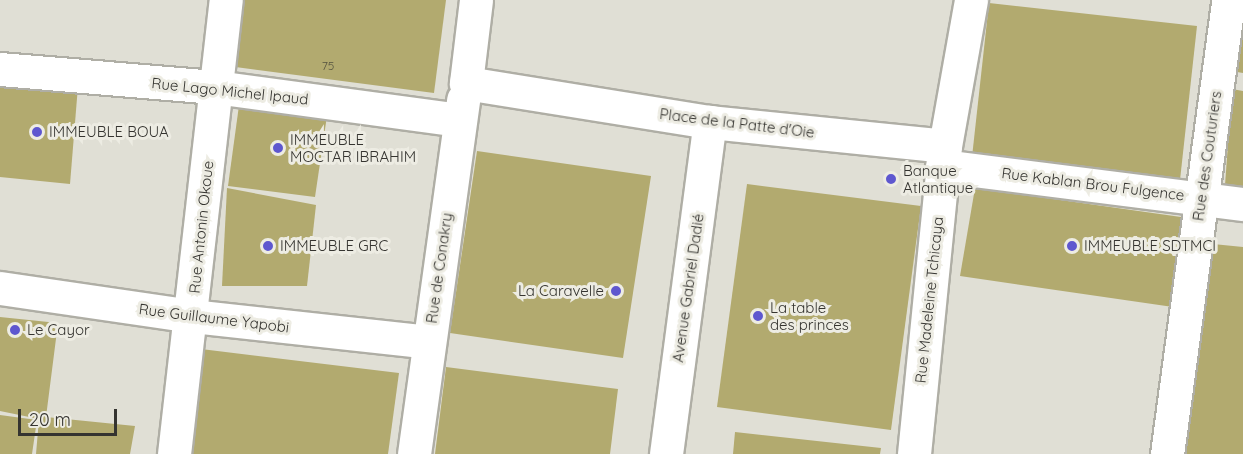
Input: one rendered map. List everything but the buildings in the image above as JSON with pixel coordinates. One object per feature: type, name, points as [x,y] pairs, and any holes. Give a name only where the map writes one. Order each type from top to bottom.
[{"type":"street","name":"Rue Antonin Okoue","points":[[174,454],[226,0]]},
{"type":"street","points":[[466,83],[476,0]]},
{"type":"street","points":[[944,156],[971,0]]},
{"type":"street","name":"Rue des Couturiers","points":[[1167,454],[1228,0]]},
{"type":"street","name":"Rue Lago Michel Ipaud","points":[[0,69],[216,87],[459,120]]},
{"type":"street","name":"Rue de Conakry","points":[[414,454],[466,83]]},
{"type":"street","name":"Place de la Patte d'Oie","points":[[466,83],[944,156]]},
{"type":"street","name":"Avenue Gabriel Dadié","points":[[666,454],[710,122]]},
{"type":"street","name":"Rue Kablan Brou Fulgence","points":[[944,156],[1243,204]]},
{"type":"street","name":"Rue Madeleine Tchicaya","points":[[914,454],[944,156]]},
{"type":"street","name":"Rue Guillaume Yapobi","points":[[0,288],[191,316],[429,342]]},
{"type":"place","name":"IMMEUBLE BOUA","points":[[37,132]]},
{"type":"place","name":"IMMEUBLE MOCTAR IBRAHIM","points":[[278,148]]},
{"type":"place","name":"Banque Atlantique","points":[[891,179]]},
{"type":"place","name":"IMMEUBLE GRC","points":[[268,246]]},
{"type":"place","name":"IMMEUBLE SDTMCI","points":[[1072,246]]},
{"type":"place","name":"La Caravelle","points":[[616,291]]},
{"type":"place","name":"La table des princes","points":[[758,316]]},
{"type":"place","name":"Le Cayor","points":[[15,330]]}]
